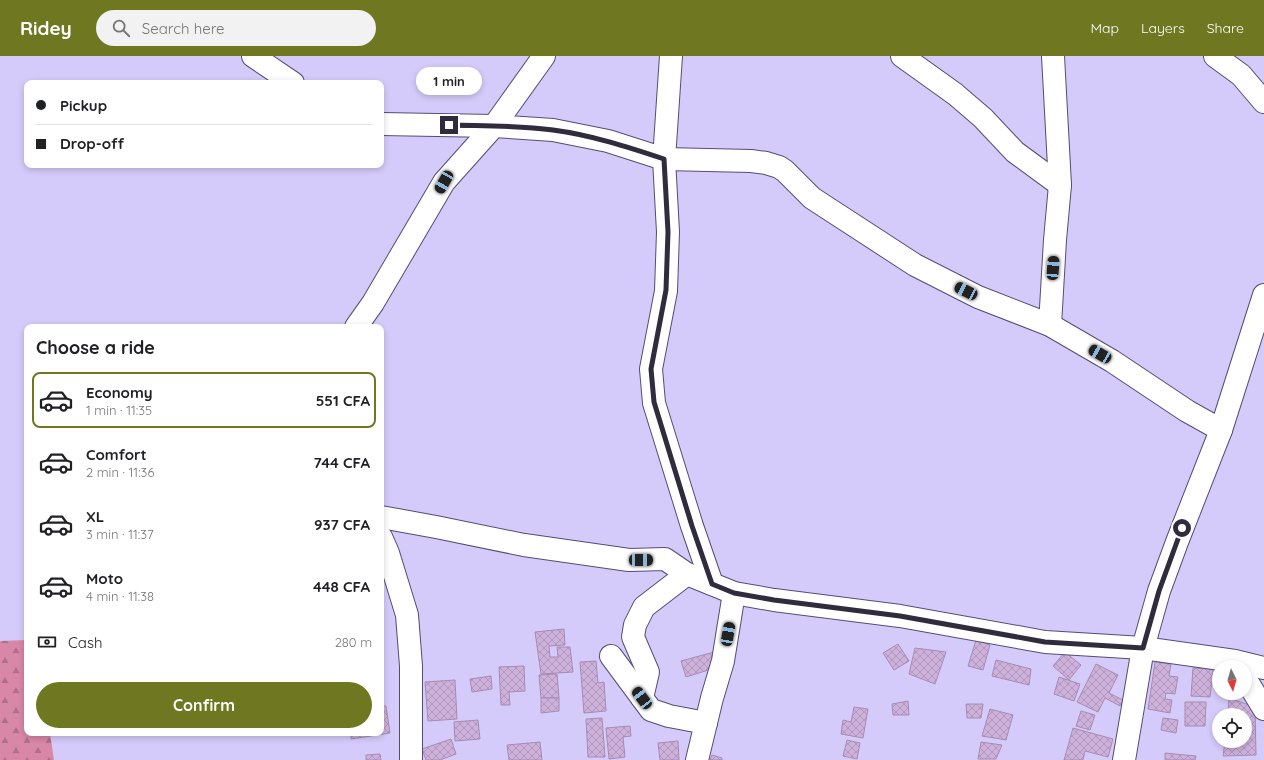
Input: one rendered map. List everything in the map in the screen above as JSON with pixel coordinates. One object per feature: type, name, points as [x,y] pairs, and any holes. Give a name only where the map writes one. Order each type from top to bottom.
[{"type":"street","points":[[253,56],[289,80]]},
{"type":"street","points":[[358,324],[373,304],[444,182],[494,126],[544,56]]},
{"type":"street","points":[[671,56],[664,159],[668,232],[666,290],[651,369],[654,402],[692,526],[712,584]]},
{"type":"street","points":[[902,56],[955,94],[983,118],[1015,152],[1060,185]]},
{"type":"street","points":[[1050,325],[1060,185],[1053,56]]},
{"type":"street","points":[[1215,56],[1241,75],[1264,102]]},
{"type":"street","points":[[384,124],[494,126],[553,130],[608,141],[664,159],[751,161],[779,167],[812,198],[915,264],[978,297],[1050,325],[1112,361],[1187,411],[1221,430]]},
{"type":"street","points":[[1124,760],[1143,648],[1159,591],[1221,430],[1264,295]]},
{"type":"street","points":[[384,518],[524,546],[629,560],[665,560],[687,574],[734,593],[774,600],[900,616],[1045,642],[1143,648],[1212,663]]},
{"type":"street","points":[[384,544],[407,615],[411,666],[411,760]]},
{"type":"street","points":[[642,698],[648,672],[633,637],[635,625],[644,607],[687,574]]},
{"type":"street","points":[[697,760],[723,661],[734,593]]},
{"type":"street","points":[[611,656],[651,710],[669,716],[706,723]]},
{"type":"street","points":[[1252,668],[1264,668]]},
{"type":"street","points":[[1252,690],[1264,709]]},
{"type":"green space","points":[[24,640],[24,736],[50,736],[54,760],[0,760],[0,641]]},
{"type":"building","points":[[564,629],[565,645],[549,646],[550,657],[558,657],[557,647],[570,647],[573,672],[541,674],[535,632]]},
{"type":"building","points":[[976,640],[990,645],[983,670],[968,666]]},
{"type":"building","points":[[898,644],[909,661],[894,670],[883,653]]},
{"type":"building","points":[[915,648],[946,652],[935,684],[909,674]]},
{"type":"building","points":[[714,652],[718,667],[686,677],[681,661]]},
{"type":"building","points":[[1065,652],[1081,665],[1069,680],[1053,666]]},
{"type":"building","points":[[996,660],[1031,669],[1029,685],[992,676]]},
{"type":"building","points":[[596,661],[598,683],[604,682],[606,711],[584,713],[580,662]]},
{"type":"building","points":[[1155,662],[1171,664],[1169,676],[1178,677],[1175,694],[1166,693],[1165,699],[1172,700],[1170,713],[1148,709]]},
{"type":"building","points":[[1096,664],[1118,675],[1109,693],[1123,700],[1120,706],[1105,698],[1098,712],[1077,702]]},
{"type":"building","points":[[524,666],[525,691],[509,692],[510,705],[501,705],[499,667]]},
{"type":"building","points":[[1193,668],[1212,669],[1210,697],[1191,696]]},
{"type":"building","points":[[557,674],[559,698],[541,698],[539,675]]},
{"type":"building","points":[[491,676],[492,689],[472,692],[470,679]]},
{"type":"building","points":[[1059,677],[1080,684],[1074,701],[1054,694]]},
{"type":"building","points":[[455,680],[457,719],[428,721],[425,682]]},
{"type":"building","points":[[541,698],[559,698],[559,711],[541,713]]},
{"type":"building","points":[[1229,700],[1235,700],[1255,707],[1256,755],[1223,756],[1224,748],[1252,748],[1252,708],[1228,708]]},
{"type":"building","points":[[908,701],[909,715],[893,715],[892,704]]},
{"type":"building","points":[[1185,702],[1206,702],[1205,726],[1185,726]]},
{"type":"building","points":[[966,704],[983,704],[981,718],[967,718]]},
{"type":"building","points":[[384,706],[386,706],[390,733],[384,734]]},
{"type":"building","points":[[854,707],[868,709],[863,738],[841,734],[843,720],[851,722]]},
{"type":"building","points":[[990,709],[1013,715],[1006,740],[982,736]]},
{"type":"building","points":[[1081,711],[1095,715],[1090,730],[1076,726]]},
{"type":"building","points":[[602,718],[605,757],[588,757],[586,719]]},
{"type":"building","points":[[1163,718],[1178,720],[1176,733],[1161,730]]},
{"type":"building","points":[[478,720],[480,739],[455,741],[454,722]]},
{"type":"building","points":[[630,726],[631,736],[623,737],[625,757],[609,759],[606,728]]},
{"type":"building","points":[[1073,728],[1113,739],[1108,757],[1085,751],[1083,760],[1064,760]]},
{"type":"building","points":[[351,736],[370,736],[351,739]]},
{"type":"building","points":[[451,739],[456,754],[440,760],[426,760],[422,749]]},
{"type":"building","points":[[847,740],[860,743],[857,759],[843,756]]},
{"type":"building","points":[[678,741],[679,760],[660,760],[658,743]]},
{"type":"building","points":[[540,742],[542,760],[509,760],[507,745]]},
{"type":"building","points":[[981,742],[1002,745],[996,759],[978,759]]},
{"type":"building","points":[[1165,753],[1196,756],[1195,760],[1165,760]]},
{"type":"building","points":[[380,754],[381,760],[366,760],[366,755]]},
{"type":"building","points":[[712,755],[722,758],[722,760],[710,760]]},
{"type":"route","points":[[449,125],[553,130],[608,141],[664,159],[668,232],[666,290],[651,369],[654,402],[692,526],[712,584],[734,593],[774,600],[900,616],[1045,642],[1143,648],[1159,591],[1182,528]]}]
